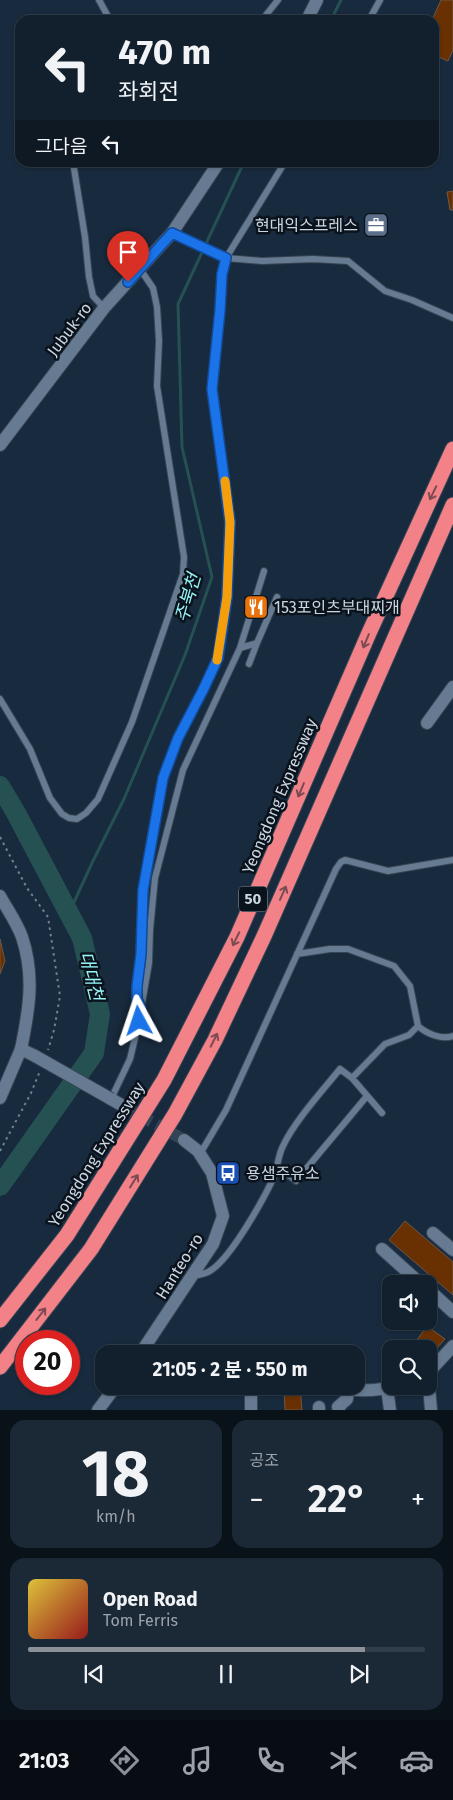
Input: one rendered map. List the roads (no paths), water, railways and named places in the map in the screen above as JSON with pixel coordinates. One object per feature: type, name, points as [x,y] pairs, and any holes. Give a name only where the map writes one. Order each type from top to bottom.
[{"type":"highway","points":[[444,470],[453,438]]},
{"type":"highway","name":"Yeongdong Expressway","points":[[0,1320],[67,1235],[164,1080],[237,937],[369,633],[453,449]]},
{"type":"highway","name":"50","points":[[0,1366],[91,1250],[176,1114],[215,1040],[265,934],[453,505]]},
{"type":"street","points":[[309,15],[317,0]]},
{"type":"street","name":"Jubuk-ro","points":[[0,445],[104,308],[140,269],[176,236],[216,167]]},
{"type":"street","points":[[427,723],[453,687]]},
{"type":"street","points":[[0,896],[22,936],[29,966],[30,1008],[21,1049],[0,1098]]},
{"type":"street","points":[[21,1049],[125,1107]]},
{"type":"street","name":"Hanteo-ro","points":[[146,1345],[213,1244],[223,1216],[212,1173],[200,1154],[184,1140]]},
{"type":"street","points":[[433,1232],[453,1250]]},
{"type":"street","points":[[382,1249],[411,1275]]},
{"type":"street","points":[[437,1297],[453,1312]]},
{"type":"street","points":[[437,1363],[453,1346]]},
{"type":"street","points":[[365,1391],[382,1388]]},
{"type":"street","points":[[98,1410],[109,1395]]},
{"type":"street","points":[[251,1395],[252,1410]]},
{"type":"street","points":[[339,1410],[338,1407],[347,1399],[345,1395]]},
{"type":"street","points":[[390,1410],[392,1395]]},
{"type":"street","points":[[429,1395],[431,1410]]},
{"type":"lane","points":[[99,0],[107,15]]},
{"type":"lane","points":[[266,15],[278,0]]},
{"type":"lane","points":[[372,15],[380,0]]},
{"type":"lane","points":[[74,167],[88,277],[94,296],[104,308]]},
{"type":"lane","points":[[141,1009],[137,999],[137,986],[141,954],[143,890],[163,778],[178,738],[218,658],[227,597],[230,522],[212,389],[222,274],[226,258],[282,167]]},
{"type":"lane","points":[[176,236],[226,258],[262,261],[313,259],[348,261],[385,291],[412,300],[453,318]]},
{"type":"lane","points":[[0,698],[30,749],[50,798],[62,814],[69,818],[77,819],[86,813],[98,799],[132,722],[183,574],[184,557],[178,530],[173,483],[160,414],[157,386],[159,340],[157,307],[153,288],[140,269]]},
{"type":"lane","points":[[111,1099],[130,1059],[141,1009],[149,963],[150,930],[156,878],[183,770],[240,648],[264,571]]},
{"type":"lane","points":[[249,664],[277,597]]},
{"type":"lane","points":[[240,648],[257,643]]},
{"type":"lane","points":[[200,1154],[226,1110],[340,862],[345,860],[388,871],[453,860]]},
{"type":"lane","points":[[298,954],[330,949],[348,949],[394,966],[410,986],[418,1026],[424,1032],[432,1035],[448,1038],[453,1036]]},
{"type":"lane","points":[[352,1078],[385,1044],[408,1035],[418,1026]]},
{"type":"lane","points":[[192,1276],[208,1272],[220,1264],[232,1250],[273,1179],[282,1147],[298,1122],[340,1069],[352,1078],[382,1113]]},
{"type":"lane","points":[[278,1166],[296,1181],[367,1096]]},
{"type":"waterway","name":"주북천","points":[[334,15],[341,0]]},
{"type":"waterway","name":"주북천","points":[[69,913],[124,799],[185,655],[212,577],[182,447],[178,304],[242,167]]},
{"type":"waterway","name":"대대천","points":[[0,786],[82,938],[100,1014],[94,1053],[0,1186]]},
{"type":"tunnel","points":[[125,1107],[184,1140]]},
{"type":"place","name":"현대익스프레스","points":[[376,225]]},
{"type":"place","name":"153포인츠부대찌개","points":[[256,607]]},
{"type":"place","name":"용샘주유소","points":[[228,1173]]}]
